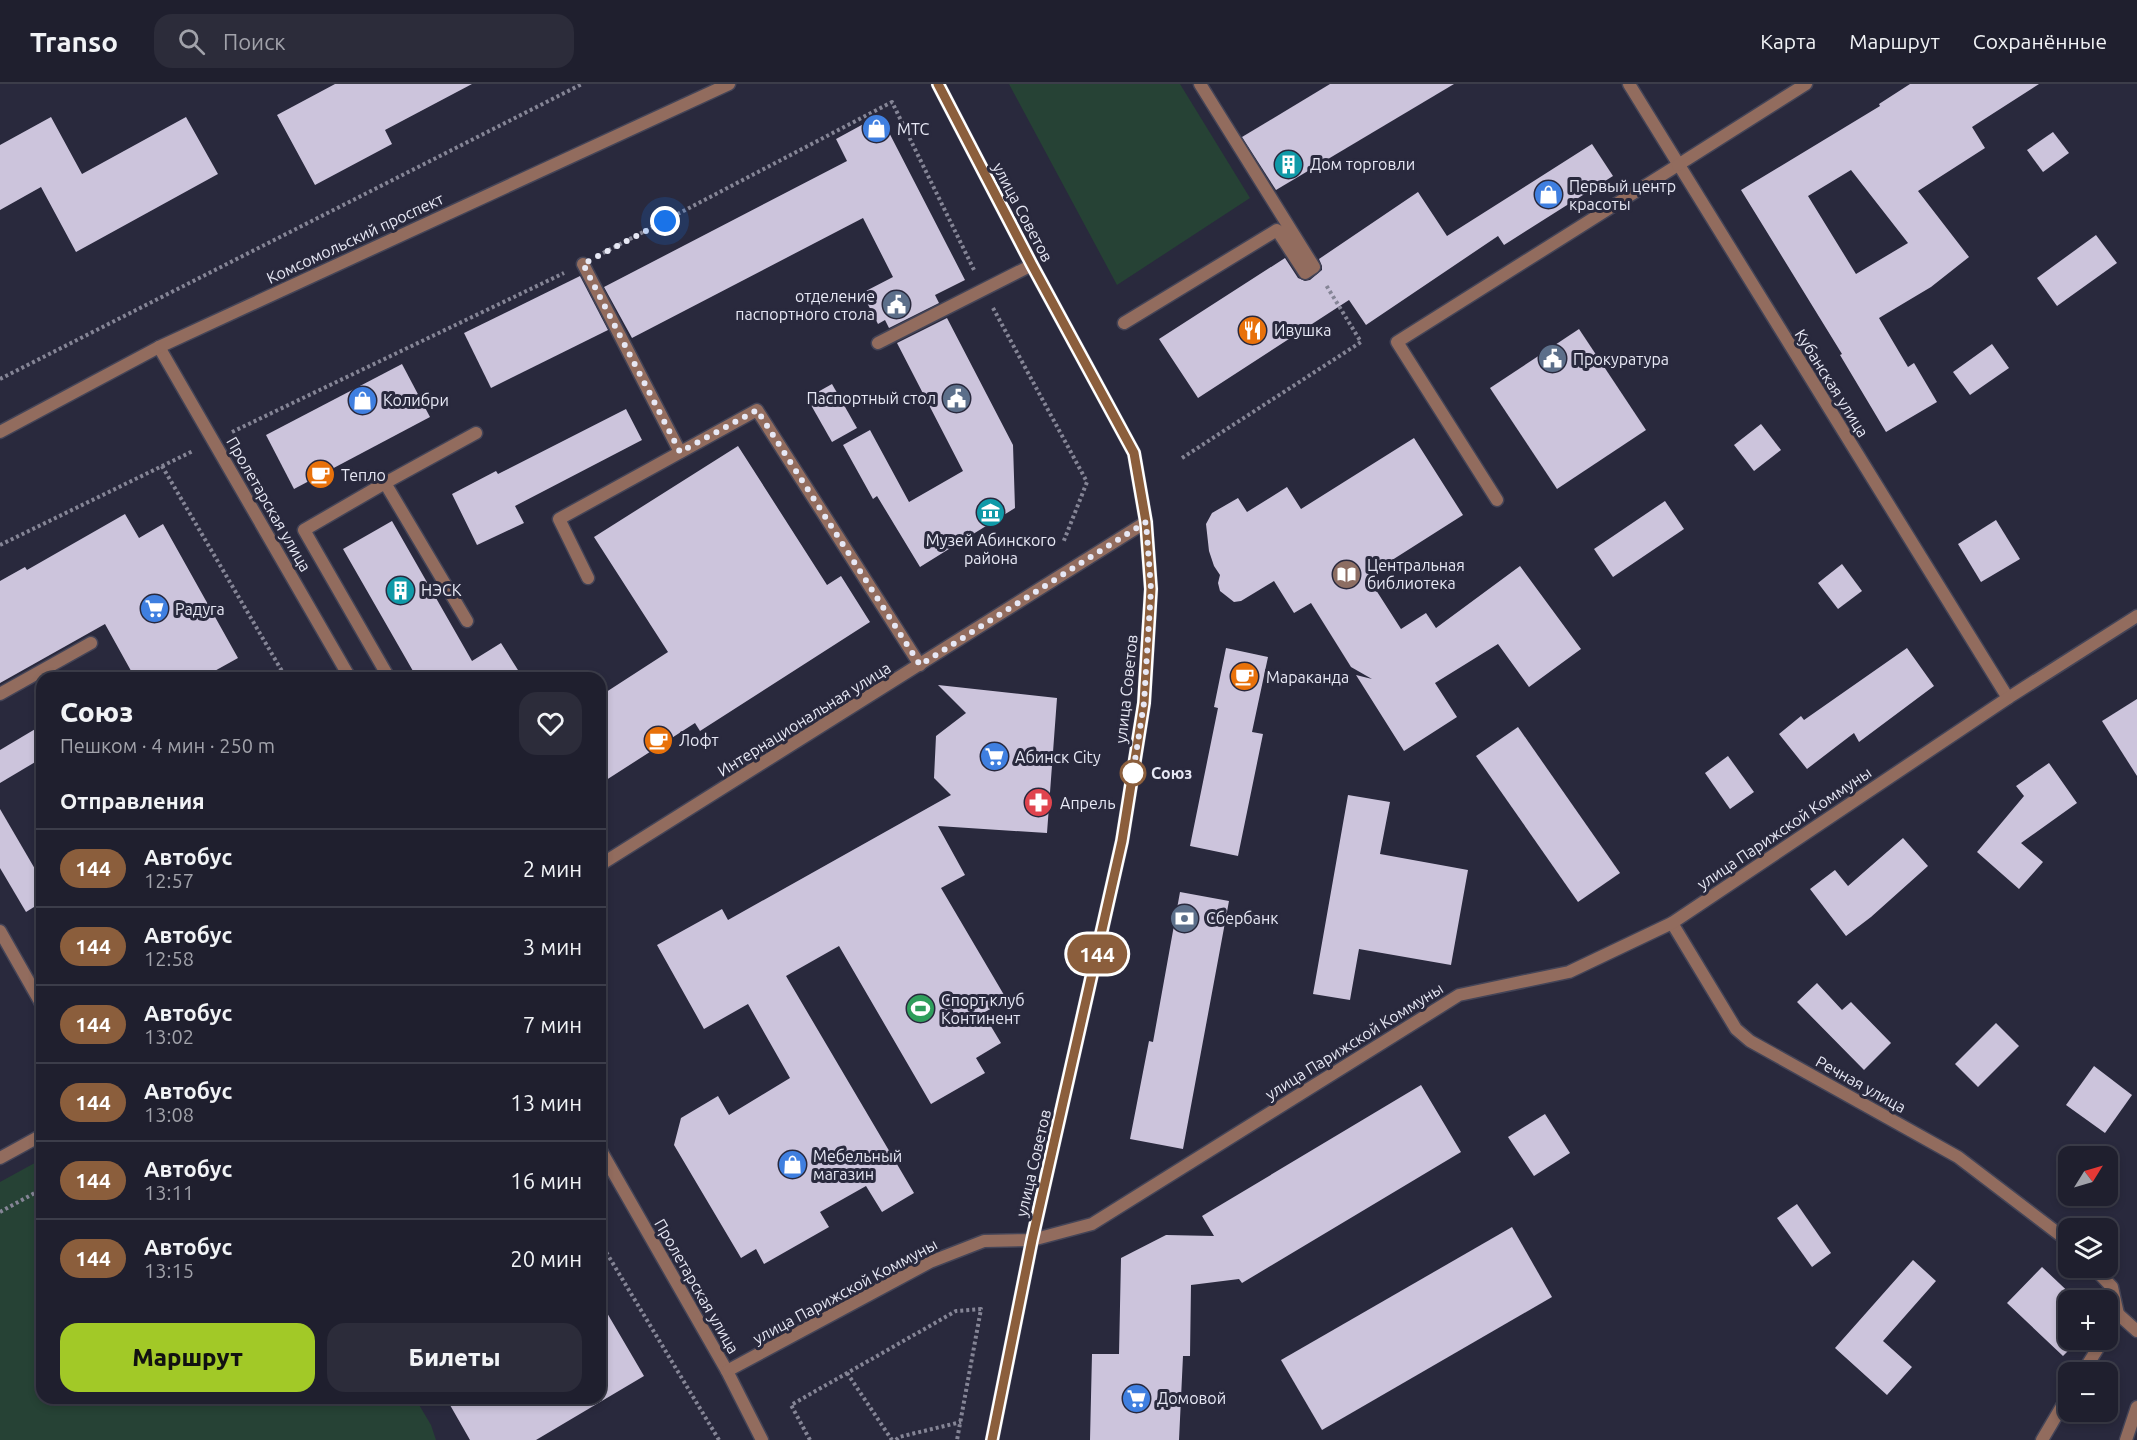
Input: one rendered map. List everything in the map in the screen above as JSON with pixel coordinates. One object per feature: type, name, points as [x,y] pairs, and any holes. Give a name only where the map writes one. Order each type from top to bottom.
[{"type":"main road","name":"улица Советов","points":[[938,84],[1032,265],[1134,453],[1146,522],[1151,589],[1144,703],[1122,841],[1032,1240],[992,1440]]},
{"type":"street","name":"Комсомольский проспект","points":[[0,432],[159,347],[729,84]]},
{"type":"street","points":[[1124,323],[1277,230],[1305,273],[1314,267],[1200,84]]},
{"type":"street","name":"Кубанская улица","points":[[1629,84],[2008,698]]},
{"type":"street","points":[[1497,500],[1397,342],[1806,84]]},
{"type":"street","points":[[583,264],[680,452]]},
{"type":"street","points":[[878,342],[1032,265]]},
{"type":"street","name":"Пролетарская улица","points":[[159,347],[347,672]]},
{"type":"street","points":[[588,578],[560,519],[757,410],[920,665]]},
{"type":"street","points":[[386,672],[304,530],[476,433]]},
{"type":"street","points":[[385,483],[468,621]]},
{"type":"street","name":"Интернациональная улица","points":[[606,861],[1146,522]]},
{"type":"street","name":"улица Парижской Коммуны","points":[[727,1371],[930,1262],[984,1240],[1032,1240],[1092,1224],[1459,995],[1569,972],[1672,923],[2008,698],[2137,616]]},
{"type":"street","points":[[39,672],[91,643]]},
{"type":"street","points":[[0,694],[36,674]]},
{"type":"street","name":"Речная улица","points":[[1672,923],[1736,1029],[1750,1041],[1958,1157],[2058,1233]]},
{"type":"street","points":[[0,931],[36,994]]},
{"type":"street","points":[[0,1158],[36,1138]]},
{"type":"street","name":"Пролетарская улица","points":[[606,1159],[727,1371],[762,1440]]},
{"type":"street","points":[[2103,1278],[2113,1290]]},
{"type":"street","points":[[2118,1314],[2137,1331]]},
{"type":"street","points":[[2126,1440],[2137,1407]]},
{"type":"street","points":[[2042,1440],[2058,1413]]},
{"type":"path","points":[[0,379],[582,84]]},
{"type":"path","points":[[0,544],[583,264],[892,102],[984,289],[1087,482],[1063,543]]},
{"type":"path","points":[[1182,458],[1361,342],[1314,267]]},
{"type":"path","points":[[162,466],[282,672]]},
{"type":"path","points":[[0,1212],[36,1192]]},
{"type":"path","points":[[606,1252],[719,1440]]},
{"type":"path","points":[[810,1440],[791,1405],[956,1311],[981,1309],[957,1440]]},
{"type":"path","points":[[847,1372],[894,1440],[898,1437],[961,1422]]},
{"type":"green space","points":[[1009,84],[1180,84],[1250,198],[1117,285]]},
{"type":"green space","points":[[36,1162],[36,1404],[419,1404],[431,1425],[436,1440],[0,1440],[0,1182]]},
{"type":"building","points":[[335,84],[472,84],[385,130],[392,144],[315,185],[277,115]]},
{"type":"building","name":"Дом торговли","points":[[1330,84],[1454,84],[1276,190],[1242,137]]},
{"type":"building","points":[[1910,84],[2039,84],[1972,127],[1985,148],[1918,191],[1969,257],[1931,287],[1879,318],[1908,367],[1914,363],[1937,402],[1886,432],[1840,355],[1842,354],[1741,190],[1880,106],[1879,104]],"holes":[[[1851,170],[1908,243],[1856,274],[1808,196]]]},
{"type":"building","points":[[880,115],[965,280],[935,295],[939,303],[889,328],[885,320],[878,324],[862,293],[893,277],[863,218],[632,338],[604,287],[847,161],[836,139]]},
{"type":"building","points":[[51,117],[82,174],[186,117],[218,174],[76,252],[41,187],[0,210],[0,145]]},
{"type":"building","points":[[2053,132],[2069,153],[2043,172],[2027,150]]},
{"type":"building","points":[[1592,144],[1613,176],[1504,245],[1498,236],[1366,325],[1349,300],[1198,398],[1159,339],[1285,258],[1298,278],[1305,281],[1310,280],[1322,270],[1319,259],[1418,192],[1447,236]]},
{"type":"building","points":[[2096,235],[2117,263],[2057,306],[2037,278]]},
{"type":"building","points":[[580,276],[608,330],[491,388],[464,333]]},
{"type":"building","points":[[947,318],[1013,445],[1015,508],[920,567],[877,496],[873,499],[843,445],[870,430],[909,502],[963,471],[897,343]]},
{"type":"building","points":[[1579,329],[1646,430],[1557,489],[1490,388]]},
{"type":"building","points":[[1992,344],[2009,368],[1970,395],[1953,372]]},
{"type":"building","points":[[402,364],[430,417],[294,489],[266,435]]},
{"type":"building","points":[[832,384],[857,428],[832,442],[807,398]]},
{"type":"building","points":[[626,409],[642,440],[515,506],[524,523],[477,545],[452,494],[496,471],[498,474]]},
{"type":"building","points":[[1761,424],[1781,450],[1754,471],[1734,445]]},
{"type":"building","points":[[1414,438],[1463,515],[1367,576],[1401,629],[1426,613],[1436,628],[1520,566],[1581,649],[1529,687],[1498,644],[1435,683],[1457,717],[1404,751],[1356,675],[1372,679],[1351,667],[1311,603],[1294,613],[1274,581],[1241,601],[1234,602],[1220,591],[1218,583],[1220,575],[1209,551],[1206,524],[1212,513],[1238,498],[1247,512],[1287,487],[1301,509]]},
{"type":"building","points":[[738,446],[827,585],[841,576],[870,622],[700,731],[695,723],[606,780],[606,692],[668,652],[594,537]]},
{"type":"building","points":[[1665,501],[1684,529],[1613,577],[1594,549]]},
{"type":"building","name":"Радуга","points":[[125,514],[139,538],[163,524],[238,658],[213,672],[132,672],[105,624],[0,683],[0,581],[25,567],[27,570]]},
{"type":"building","points":[[1996,520],[2020,559],[1981,582],[1958,544]]},
{"type":"building","name":"НЭСК","points":[[392,521],[472,661],[501,643],[519,672],[414,672],[343,549]]},
{"type":"building","points":[[1842,564],[1862,591],[1838,609],[1818,583]]},
{"type":"building","points":[[1226,648],[1268,657],[1252,732],[1263,734],[1238,856],[1190,846],[1218,708],[1214,707]]},
{"type":"building","points":[[1907,648],[1934,686],[1859,742],[1854,733],[1807,769],[1779,734],[1801,716],[1804,720]]},
{"type":"building","points":[[938,685],[1057,698],[1047,833],[938,826],[965,875],[941,888],[1007,1000],[983,1013],[1001,1043],[976,1058],[985,1073],[931,1104],[839,946],[786,976],[914,1193],[882,1212],[866,1186],[820,1212],[829,1227],[764,1264],[756,1249],[741,1258],[674,1145],[681,1118],[718,1096],[729,1115],[790,1078],[748,1004],[704,1029],[657,945],[722,909],[728,920],[951,795],[934,778],[936,736],[966,713]]},
{"type":"building","points":[[2137,699],[2137,776],[2102,721]]},
{"type":"building","points":[[1518,727],[1620,873],[1578,902],[1476,756]]},
{"type":"building","points":[[36,729],[36,762],[0,783],[0,750]]},
{"type":"building","points":[[1728,756],[1754,792],[1730,809],[1705,773]]},
{"type":"building","points":[[2049,763],[2077,803],[2021,843],[2043,862],[2019,889],[1977,852],[2024,796],[2016,786]]},
{"type":"building","points":[[1348,795],[1390,802],[1380,854],[1468,870],[1451,965],[1359,949],[1350,1000],[1313,994]]},
{"type":"building","points":[[0,809],[36,871],[36,906],[26,912],[0,868]]},
{"type":"building","points":[[1903,838],[1928,866],[1846,936],[1810,889],[1835,870],[1848,886]]},
{"type":"building","points":[[1180,892],[1229,901],[1183,1149],[1130,1139],[1149,1041],[1153,1042]]},
{"type":"building","points":[[1817,983],[1842,1010],[1851,1002],[1891,1043],[1864,1070],[1797,1002]]},
{"type":"building","points":[[1996,1023],[2019,1046],[1978,1087],[1955,1064]]},
{"type":"building","points":[[2094,1066],[2132,1095],[2105,1133],[2066,1105]]},
{"type":"building","points":[[1421,1085],[1461,1152],[1242,1283],[1239,1279],[1191,1285],[1190,1356],[1183,1356],[1179,1440],[1090,1440],[1092,1354],[1119,1354],[1121,1258],[1166,1235],[1214,1236],[1202,1216]]},
{"type":"building","points":[[1545,1114],[1570,1153],[1534,1176],[1508,1137]]},
{"type":"building","points":[[1797,1204],[1831,1253],[1812,1267],[1777,1218]]},
{"type":"building","points":[[1512,1227],[1552,1297],[1322,1430],[1281,1360]]},
{"type":"building","points":[[1913,1260],[1936,1281],[1883,1341],[1912,1367],[1887,1395],[1835,1348]]},
{"type":"building","points":[[2042,1267],[2066,1290],[2058,1290],[2058,1350],[2069,1350],[2063,1356],[2007,1303]]},
{"type":"building","points":[[606,1311],[644,1376],[606,1399]]},
{"type":"building","points":[[449,1404],[597,1404],[536,1440],[470,1440]]},
{"type":"bus line","name":"144","points":[[938,84],[1032,265],[1134,453],[1146,522],[1151,589],[1144,703],[1122,841],[1032,1240],[992,1440]]},
{"type":"place","name":"МТС","points":[[876,129]]},
{"type":"place","name":"Дом торговли","points":[[1289,164]]},
{"type":"place","name":"Первый центр красоты","points":[[1548,195]]},
{"type":"place","name":"отделение паспортного стола","points":[[896,305]]},
{"type":"place","name":"Ивушка","points":[[1253,330]]},
{"type":"place","name":"Прокуратура","points":[[1552,359]]},
{"type":"place","name":"Паспортный стол","points":[[957,398]]},
{"type":"place","name":"Колибри","points":[[362,400]]},
{"type":"place","name":"Тепло","points":[[320,475]]},
{"type":"place","name":"Музей Абинского района","points":[[991,512]]},
{"type":"place","name":"Центральная библиотека","points":[[1346,574]]},
{"type":"place","name":"НЭСК","points":[[400,590]]},
{"type":"place","name":"Радуга","points":[[154,609]]},
{"type":"place","name":"Мараканда","points":[[1245,677]]},
{"type":"place","name":"Лофт","points":[[658,740]]},
{"type":"place","name":"Абинск City","points":[[994,757]]},
{"type":"place","name":"Союз","points":[[1133,773]]},
{"type":"place","name":"Апрель","points":[[1039,803]]},
{"type":"place","name":"Сбербанк","points":[[1185,918]]},
{"type":"place","name":"Спорт клуб Континент","points":[[920,1009]]},
{"type":"place","name":"Мебельный магазин","points":[[792,1165]]},
{"type":"place","name":"Домовой","points":[[1136,1398]]},
{"type":"route","points":[[665,221],[583,264],[680,452],[757,410],[920,665],[1146,522],[1151,589],[1144,703],[1133,773]]}]
